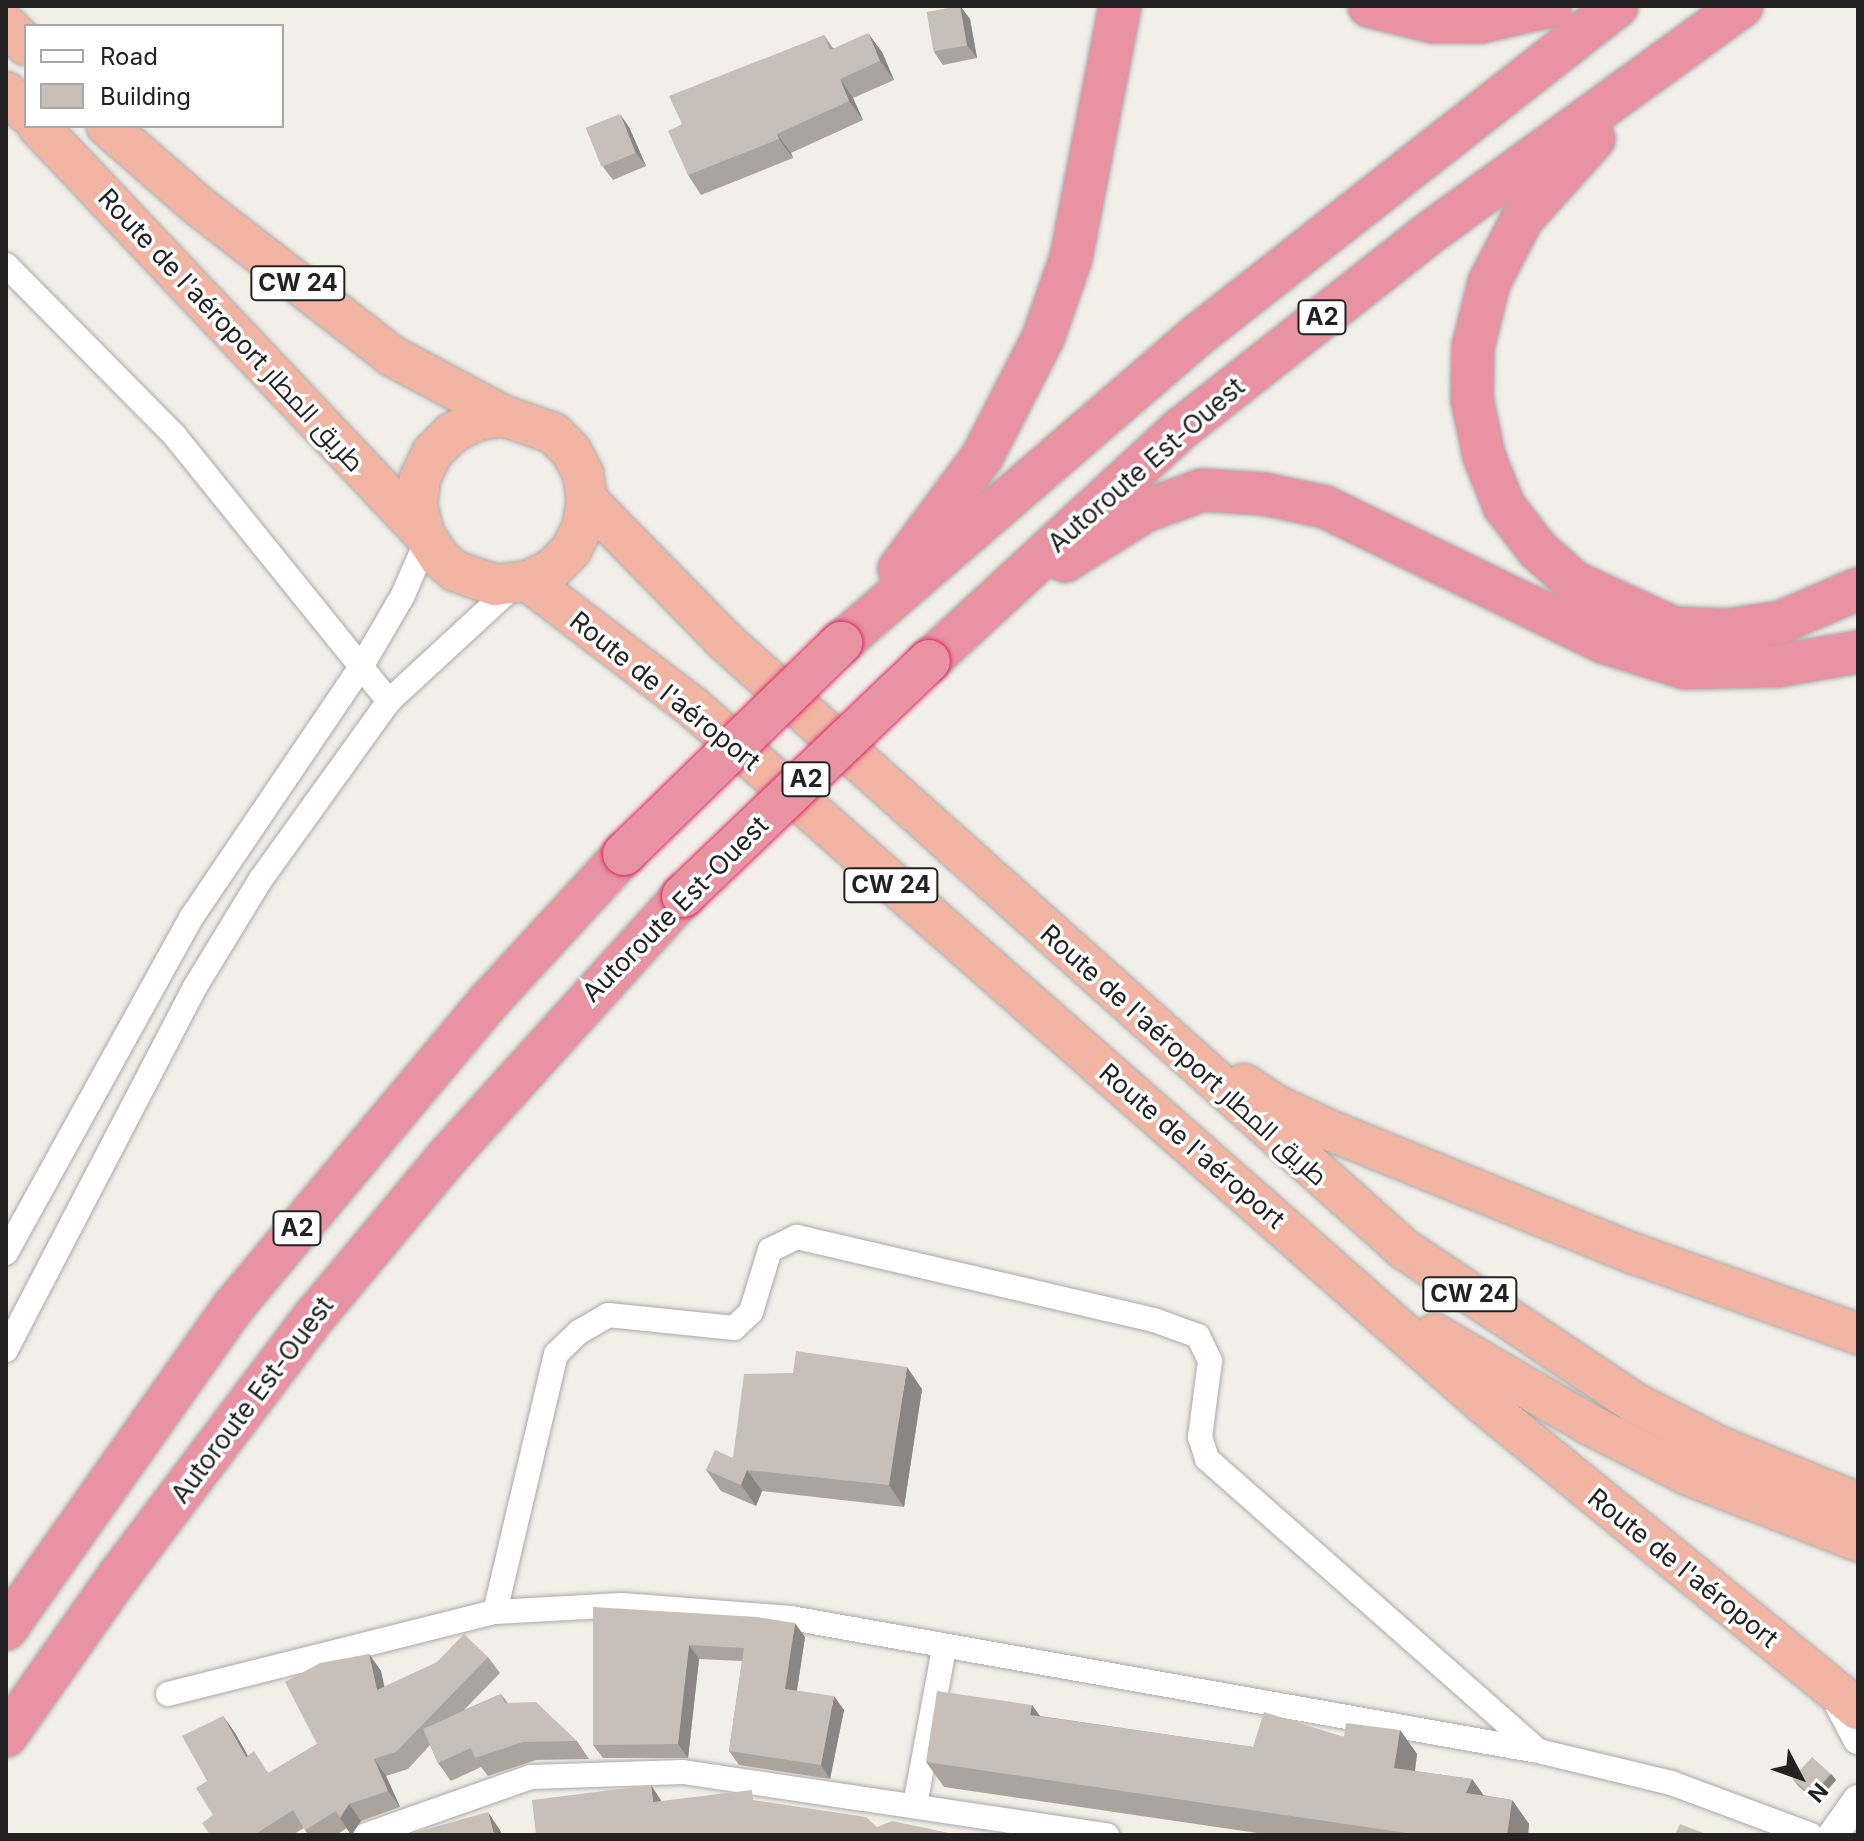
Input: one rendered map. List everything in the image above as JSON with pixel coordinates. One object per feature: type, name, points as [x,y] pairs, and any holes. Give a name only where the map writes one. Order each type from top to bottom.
[{"type":"highway","points":[[841,643],[982,457],[1043,338],[1071,258],[1120,6]]},
{"type":"highway","points":[[1369,6],[1434,22],[1480,22],[1550,6]]},
{"type":"highway","name":"A2","points":[[6,1629],[234,1306],[489,1001],[624,854],[841,643],[1199,334],[1617,6]]},
{"type":"highway","points":[[1743,6],[1563,168],[1522,219],[1489,283],[1473,347],[1472,399],[1484,456],[1504,506],[1556,566],[1618,606],[1673,628],[1728,630],[1781,622],[1858,589]]},
{"type":"highway","name":"Autoroute Est-Ouest","points":[[6,1736],[120,1574],[314,1317],[448,1156],[683,896],[929,661],[1183,427],[1428,234],[1743,6]]},
{"type":"highway","points":[[6,25],[24,43]]},
{"type":"highway","points":[[6,92],[24,111]]},
{"type":"highway","name":"Route de l'aéroport طريق المطار","points":[[40,128],[425,537]]},
{"type":"highway","name":"Route de l'aéroport طريق المطار","points":[[109,128],[200,207],[392,356],[504,416]]},
{"type":"highway","points":[[504,416],[553,433],[583,474],[587,500],[571,550],[552,569],[522,583],[474,580],[447,564],[425,537],[417,506],[420,478],[432,453],[464,426],[504,416]]},
{"type":"highway","points":[[929,661],[1051,569],[1145,511],[1202,490],[1264,494],[1325,507],[1603,642],[1685,668],[1777,666],[1858,652]]},
{"type":"highway","name":"Route de l'aéroport طريق المطار","points":[[587,500],[726,642],[1132,1009],[1404,1249],[1555,1354],[1718,1446],[1858,1503]]},
{"type":"highway","name":"Route de l'aéroport","points":[[522,583],[693,707],[1486,1406],[1846,1700]]},
{"type":"highway","points":[[1132,1009],[1275,1105],[1315,1124],[1635,1254],[1858,1334]]},
{"type":"highway","points":[[1250,1195],[1405,1314],[1480,1363],[1688,1475],[1858,1541]]},
{"type":"street","points":[[6,265],[175,436],[389,701]]},
{"type":"street","points":[[6,1253],[191,918],[361,667],[403,595],[425,537]]},
{"type":"street","points":[[7,1345],[226,935],[389,701],[522,583]]},
{"type":"street","points":[[495,1612],[556,1354],[579,1332],[608,1315],[734,1328],[751,1312],[770,1250],[797,1237],[1154,1320],[1198,1336],[1210,1361],[1200,1437],[1207,1459],[1538,1751]]},
{"type":"street","points":[[168,1694],[495,1612],[622,1605],[791,1618],[944,1648],[1538,1751],[1671,1783],[1811,1835]]},
{"type":"street","points":[[905,1811],[944,1648]]},
{"type":"street","points":[[1846,1700],[1858,1739]]},
{"type":"street","points":[[366,1835],[531,1777],[683,1772],[905,1811],[1107,1835]]},
{"type":"street","points":[[1833,1835],[1858,1800]]},
{"type":"building","points":[[960,6],[967,45],[933,51],[927,12]]},
{"type":"building","points":[[868,33],[880,61],[840,79],[849,101],[777,134],[779,139],[688,175],[668,131],[682,124],[669,96],[824,35],[830,50]]},
{"type":"building","points":[[620,114],[636,153],[601,167],[586,128]]},
{"type":"building","points":[[796,1351],[907,1367],[889,1485],[747,1470],[741,1485],[706,1470],[715,1450],[733,1458],[744,1374],[793,1373]]},
{"type":"building","points":[[593,1607],[757,1617],[795,1623],[785,1689],[834,1696],[821,1765],[729,1751],[744,1648],[689,1645],[678,1744],[593,1745]]},
{"type":"building","points":[[464,1634],[488,1657],[396,1752],[374,1759],[388,1791],[349,1804],[340,1818],[336,1811],[305,1830],[293,1810],[254,1835],[210,1835],[202,1823],[213,1815],[196,1788],[207,1781],[182,1736],[223,1716],[246,1757],[254,1751],[268,1773],[317,1744],[285,1682],[320,1663],[369,1654],[377,1690],[437,1662]]},
{"type":"building","points":[[937,1691],[1032,1705],[1030,1715],[1253,1747],[1264,1712],[1344,1737],[1346,1723],[1400,1730],[1394,1768],[1472,1779],[1466,1793],[1512,1800],[1507,1835],[1420,1835],[926,1762]]},
{"type":"building","points":[[501,1694],[505,1703],[536,1702],[577,1741],[523,1742],[475,1758],[471,1748],[438,1763],[423,1729]]},
{"type":"building","points":[[1812,1757],[1831,1774],[1811,1795],[1793,1779]]},
{"type":"building","points":[[651,1785],[653,1802],[752,1790],[753,1800],[866,1817],[877,1827],[892,1821],[958,1835],[536,1835],[532,1800]]},
{"type":"building","points":[[488,1812],[494,1835],[406,1835]]},
{"type":"building","points":[[1680,1824],[1706,1834],[1706,1835],[1675,1835]]}]
